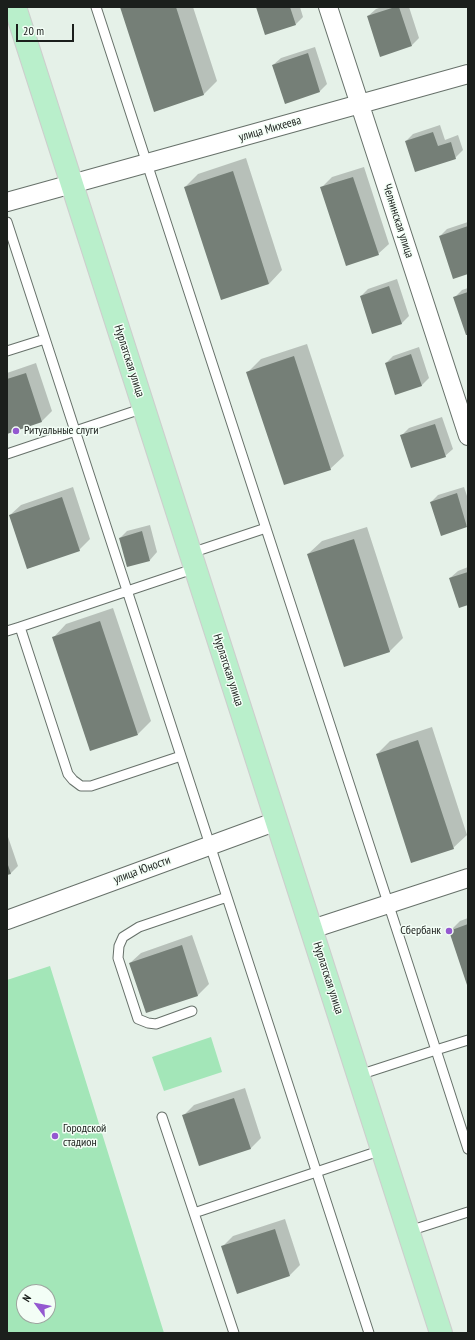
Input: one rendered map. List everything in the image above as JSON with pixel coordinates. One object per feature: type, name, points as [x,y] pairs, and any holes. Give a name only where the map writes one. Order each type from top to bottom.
[{"type":"main road","name":"Нурлатская улица","points":[[15,7],[441,1333]]},
{"type":"street","name":"Челнинская улица","points":[[328,7],[468,436]]},
{"type":"street","name":"улица Михеева","points":[[7,202],[468,74]]},
{"type":"street","name":"улица Юности","points":[[7,920],[277,821]]},
{"type":"street","points":[[312,929],[468,878]]},
{"type":"lane","points":[[96,7],[468,1149]]},
{"type":"lane","points":[[7,222],[369,1333]]},
{"type":"lane","points":[[7,351],[45,339]]},
{"type":"lane","points":[[7,454],[144,408]]},
{"type":"lane","points":[[7,631],[127,591],[266,528]]},
{"type":"lane","points":[[20,627],[68,774],[73,780],[81,786],[91,786],[181,756]]},
{"type":"lane","points":[[192,1011],[156,1024],[148,1024],[138,1019],[118,958],[119,946],[123,937],[139,926],[227,897]]},
{"type":"lane","points":[[359,1076],[468,1040]]},
{"type":"lane","points":[[162,1117],[234,1333]]},
{"type":"lane","points":[[194,1212],[382,1150]]},
{"type":"lane","points":[[408,1231],[468,1212]]},
{"type":"green space","name":"Городской стадион","points":[[50,966],[164,1333],[7,1333],[7,980]]},
{"type":"green space","points":[[211,1037],[222,1072],[164,1091],[152,1057]]},
{"type":"building","points":[[120,7],[176,7],[204,95],[154,112]]},
{"type":"building","points":[[256,7],[290,7],[296,25],[265,35]]},
{"type":"building","points":[[399,7],[412,46],[380,57],[367,16]]},
{"type":"building","points":[[308,53],[320,92],[285,104],[272,65]]},
{"type":"building","points":[[433,132],[438,146],[451,142],[456,159],[415,172],[405,141]]},
{"type":"building","points":[[233,171],[269,284],[221,300],[184,187]]},
{"type":"building","points":[[353,177],[379,255],[346,266],[320,187]]},
{"type":"building","points":[[468,226],[468,274],[453,279],[439,236]]},
{"type":"building","points":[[389,286],[402,324],[372,334],[360,296]]},
{"type":"building","points":[[468,292],[468,335],[466,335],[453,297]]},
{"type":"building","points":[[411,354],[422,386],[395,395],[385,363]]},
{"type":"building","points":[[294,356],[331,470],[284,485],[246,372]]},
{"type":"building","points":[[26,373],[42,422],[7,434],[7,379]]},
{"type":"building","points":[[435,424],[446,457],[411,468],[400,435]]},
{"type":"building","points":[[457,493],[467,527],[441,536],[430,502]]},
{"type":"building","points":[[62,497],[80,551],[27,569],[9,515]]},
{"type":"building","points":[[142,531],[150,561],[127,567],[119,538]]},
{"type":"building","points":[[354,539],[390,652],[344,667],[307,554]]},
{"type":"building","points":[[468,572],[468,605],[459,608],[449,578]]},
{"type":"building","points":[[100,621],[138,735],[90,751],[52,637]]},
{"type":"building","points":[[418,740],[454,849],[411,863],[376,754]]},
{"type":"building","points":[[7,862],[11,874],[7,875]]},
{"type":"building","points":[[468,924],[468,988],[449,931]]},
{"type":"building","points":[[182,945],[198,996],[146,1013],[129,963]]},
{"type":"building","points":[[234,1098],[251,1149],[199,1166],[182,1115]]},
{"type":"building","points":[[275,1229],[290,1276],[237,1294],[221,1246]]},
{"type":"place","name":"Ритуальные слуги","points":[[16,431]]},
{"type":"place","name":"Сбербанк","points":[[449,931]]},
{"type":"place","name":"Городской стадион","points":[[55,1136]]}]
